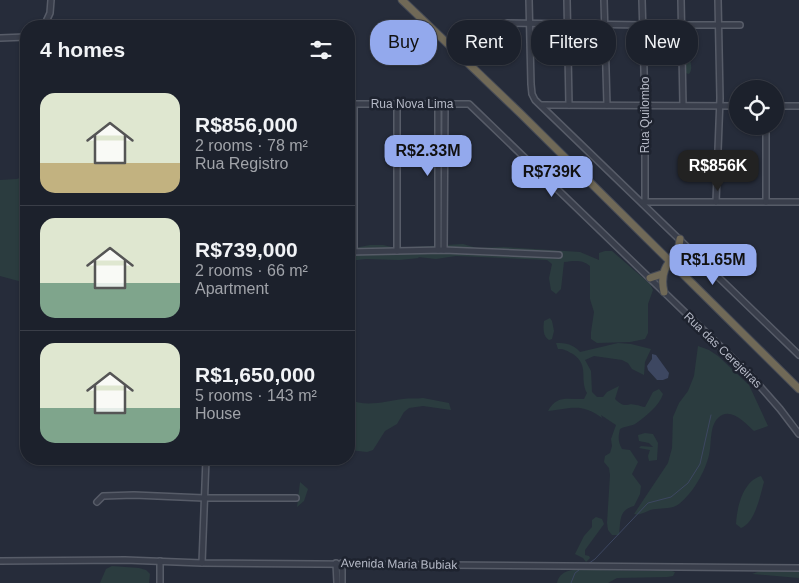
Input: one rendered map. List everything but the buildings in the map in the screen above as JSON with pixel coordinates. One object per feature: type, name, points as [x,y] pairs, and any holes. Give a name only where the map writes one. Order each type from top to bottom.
[{"type":"highway","points":[[402,0],[520,113],[799,389]]},
{"type":"highway","points":[[664,292],[662,274],[669,261],[678,253],[680,239]]},
{"type":"highway","points":[[678,253],[694,254]]},
{"type":"highway","points":[[650,278],[662,274]]},
{"type":"street","points":[[47,20],[50,12],[51,0]]},
{"type":"street","points":[[529,0],[532,94],[535,100],[643,202],[799,355]]},
{"type":"street","points":[[567,0],[568,20]]},
{"type":"street","points":[[604,0],[605,20]]},
{"type":"street","name":"Rua Quilombo","points":[[642,0],[643,20]]},
{"type":"street","points":[[681,0],[682,20]]},
{"type":"street","points":[[716,202],[720,106],[718,0]]},
{"type":"street","points":[[521,23],[530,23]]},
{"type":"street","points":[[698,24],[740,25]]},
{"type":"street","points":[[0,38],[20,37]]},
{"type":"street","points":[[569,65],[569,105]]},
{"type":"street","points":[[606,65],[607,105]]},
{"type":"street","name":"Rua Quilombo","points":[[643,202],[644,65]]},
{"type":"street","points":[[683,65],[683,105]]},
{"type":"street","name":"Rua Nova Lima","points":[[355,104],[469,104]]},
{"type":"street","points":[[397,104],[397,251]]},
{"type":"street","points":[[438,104],[441,250]]},
{"type":"street","points":[[441,250],[445,104]]},
{"type":"street","name":"Rua das Cerejeiras","points":[[469,104],[761,386],[799,434]]},
{"type":"street","points":[[541,105],[729,106]]},
{"type":"street","points":[[784,106],[799,106]]},
{"type":"street","points":[[766,135],[766,202]]},
{"type":"street","points":[[643,202],[799,202]]},
{"type":"street","points":[[355,252],[441,250],[558,255]]},
{"type":"street","points":[[202,563],[206,465]]},
{"type":"street","points":[[97,502],[103,496],[121,495],[204,498],[296,498]]},
{"type":"street","name":"Avenida Maria Bubiak","points":[[0,561],[125,560],[202,563],[799,568]]},
{"type":"street","points":[[160,561],[160,583]]},
{"type":"street","points":[[337,583],[339,563]]},
{"type":"street","points":[[339,563],[342,583]]},
{"type":"shaded area","points":[[686,65],[691,65],[689,74],[685,73]]},
{"type":"shaded area","points":[[20,178],[20,281],[0,276],[0,180]]},
{"type":"shaded area","points":[[463,244],[477,248],[504,247],[580,252],[599,260],[599,253],[612,251],[650,284],[653,290],[648,304],[648,333],[645,339],[630,342],[597,343],[591,339],[594,312],[590,299],[590,266],[581,261],[564,262],[561,289],[556,294],[551,290],[549,278],[552,264],[547,260],[456,256],[436,259],[418,257],[399,260],[355,260],[355,248],[383,245],[396,248]]},
{"type":"shaded area","points":[[550,318],[554,331],[552,339],[549,340],[545,335],[544,321]]},
{"type":"shaded area","points":[[556,343],[569,344],[580,352],[618,343],[651,349],[645,362],[644,375],[632,369],[628,363],[622,360],[594,356],[585,360],[591,371],[592,392],[597,397],[603,397],[607,392],[619,386],[615,399],[624,405],[633,404],[645,407],[653,392],[659,389],[663,394],[655,407],[643,418],[635,424],[620,429],[619,439],[622,449],[630,450],[638,462],[632,474],[641,486],[640,494],[634,506],[625,510],[621,517],[619,535],[612,535],[608,530],[610,475],[609,468],[604,462],[605,456],[610,453],[611,439],[616,425],[601,415],[602,418],[595,413],[581,408],[548,411],[559,400],[584,399],[587,393],[581,363],[573,354],[558,349]]},
{"type":"shaded area","points":[[698,346],[718,356],[749,385],[768,426],[754,431],[742,420],[732,415],[727,414],[718,418],[713,426],[707,462],[698,482],[689,494],[674,507],[653,509],[640,514],[634,514],[668,463],[672,448],[673,417],[694,376]]},
{"type":"shaded area","points":[[423,398],[449,403],[451,410],[423,406],[409,408],[404,412],[397,424],[385,431],[373,450],[367,452],[355,451],[355,402],[369,403]]},
{"type":"shaded area","points":[[645,433],[653,434],[658,443],[657,460],[649,461],[650,450],[639,448],[641,446],[653,447],[649,443],[639,441],[638,435]]},
{"type":"shaded area","points":[[761,476],[764,482],[756,508],[750,521],[741,528],[736,524],[742,496],[750,483]]},
{"type":"shaded area","points":[[300,482],[308,489],[304,501],[297,507]]},
{"type":"shaded area","points":[[596,517],[602,519],[604,524],[585,550],[585,555],[590,558],[586,562],[575,554],[584,536],[592,527],[592,520]]},
{"type":"shaded area","points":[[112,566],[146,570],[150,574],[149,583],[100,583],[106,569]]},
{"type":"shaded area","points":[[594,567],[600,570],[650,571],[666,569],[675,572],[673,576],[667,577],[617,578],[608,583],[557,583],[559,578],[567,572]]},
{"type":"shaded area","points":[[763,570],[781,572],[799,570],[799,578],[752,574]]},
{"type":"water","points":[[652,354],[656,355],[669,373],[668,378],[657,380],[648,370],[647,366],[652,359]]},
{"type":"waterway","points":[[588,564],[648,503],[671,497],[688,483],[700,464],[711,415]]},
{"type":"waterway","points":[[571,583],[575,573],[579,570]]}]
